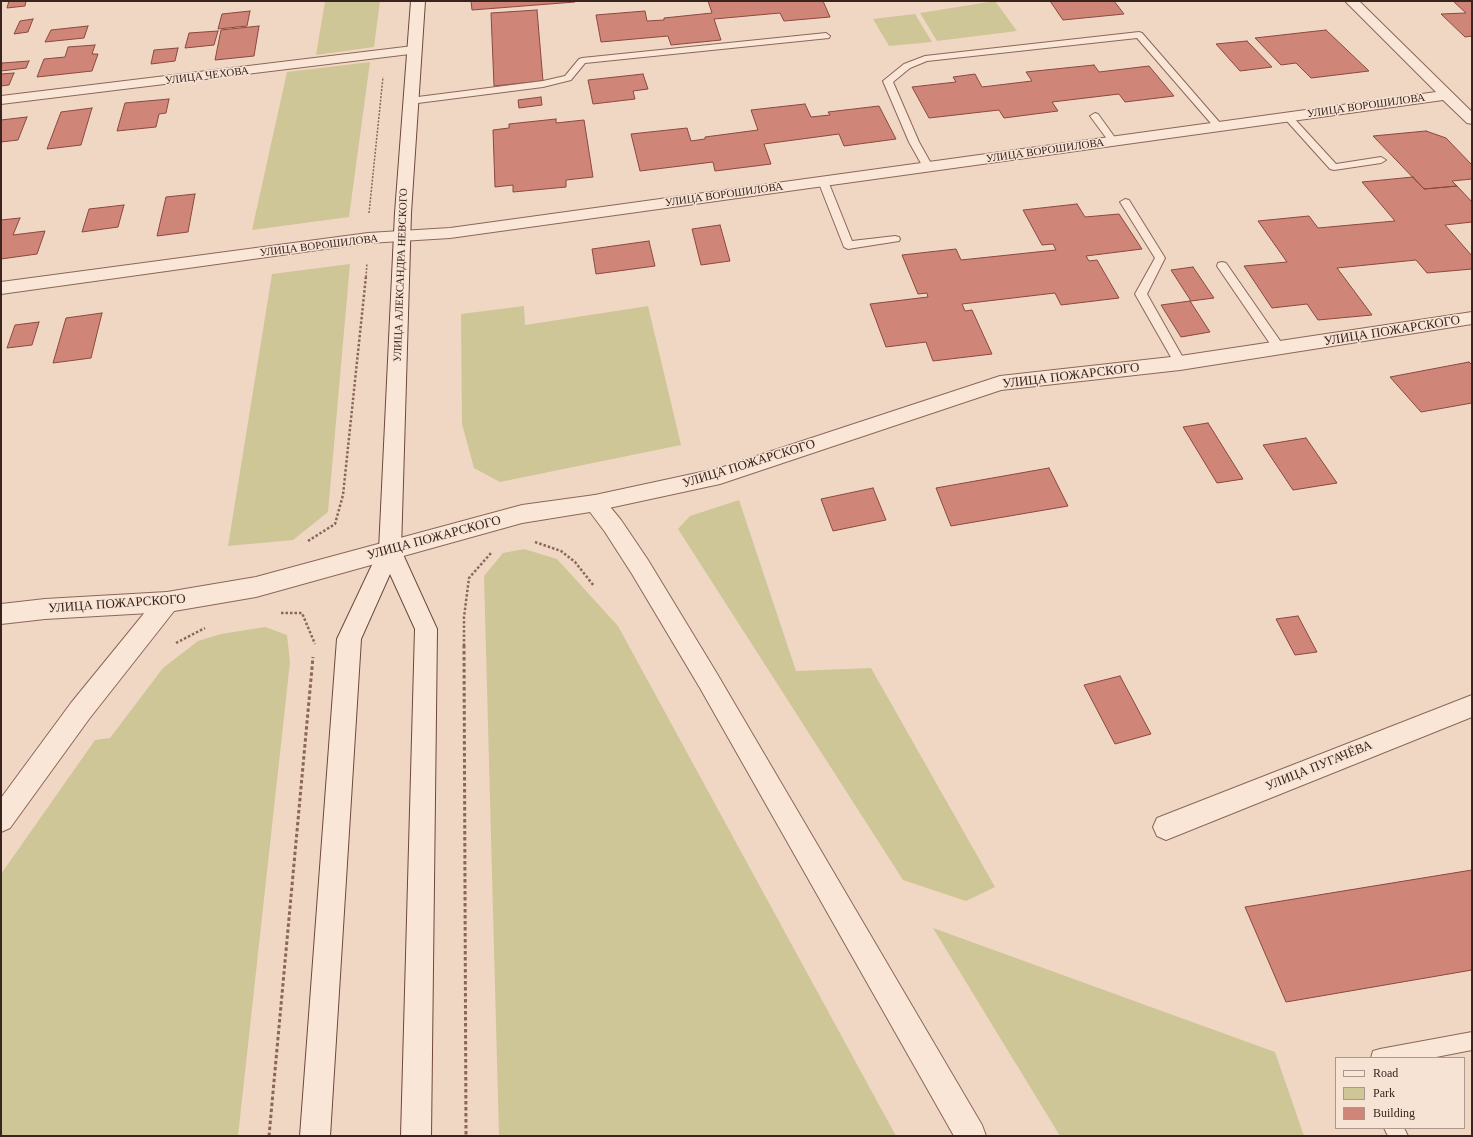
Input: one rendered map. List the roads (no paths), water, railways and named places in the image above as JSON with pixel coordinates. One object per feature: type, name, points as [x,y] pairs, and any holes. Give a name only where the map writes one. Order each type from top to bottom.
[{"type":"street","name":"УЛИЦА АЛЕКСАНДРА НЕВСКОГО","points":[[390,550],[402,236],[413,50],[418,1]]},
{"type":"street","points":[[1352,1],[1472,120]]},
{"type":"street","name":"УЛИЦА ЧЕХОВА","points":[[1,100],[413,50]]},
{"type":"street","name":"УЛИЦА ВОРОШИЛОВА","points":[[1,288],[368,238],[450,233],[1446,95]]},
{"type":"street","name":"УЛИЦА ПОЖАРСКОГО","points":[[1,614],[46,609],[167,602],[256,587],[522,514],[595,503],[653,492],[720,476],[1000,383],[1180,363],[1472,318]]},
{"type":"street","points":[[595,503],[613,526],[640,567],[708,680],[971,1136]]},
{"type":"street","points":[[315,1136],[349,639],[390,550]]},
{"type":"street","points":[[390,550],[426,628],[416,1136]]},
{"type":"street","points":[[1,819],[80,712],[167,602]]},
{"type":"street","name":"УЛИЦА ПУГАЧЁВА","points":[[1166,827],[1472,706]]},
{"type":"lane","points":[[410,101],[543,84],[568,78],[582,60],[826,36]]},
{"type":"lane","points":[[928,167],[914,142],[888,81],[907,66],[925,59],[1140,36],[1218,126]]},
{"type":"lane","points":[[1095,116],[1113,141]]},
{"type":"lane","points":[[1288,117],[1334,167],[1381,160]]},
{"type":"lane","points":[[823,181],[848,245],[895,239]]},
{"type":"lane","points":[[1125,202],[1160,258],[1141,294],[1180,363]]},
{"type":"lane","points":[[1222,266],[1279,348]]},
{"type":"lane","points":[[1385,1057],[1472,1041]]}]
